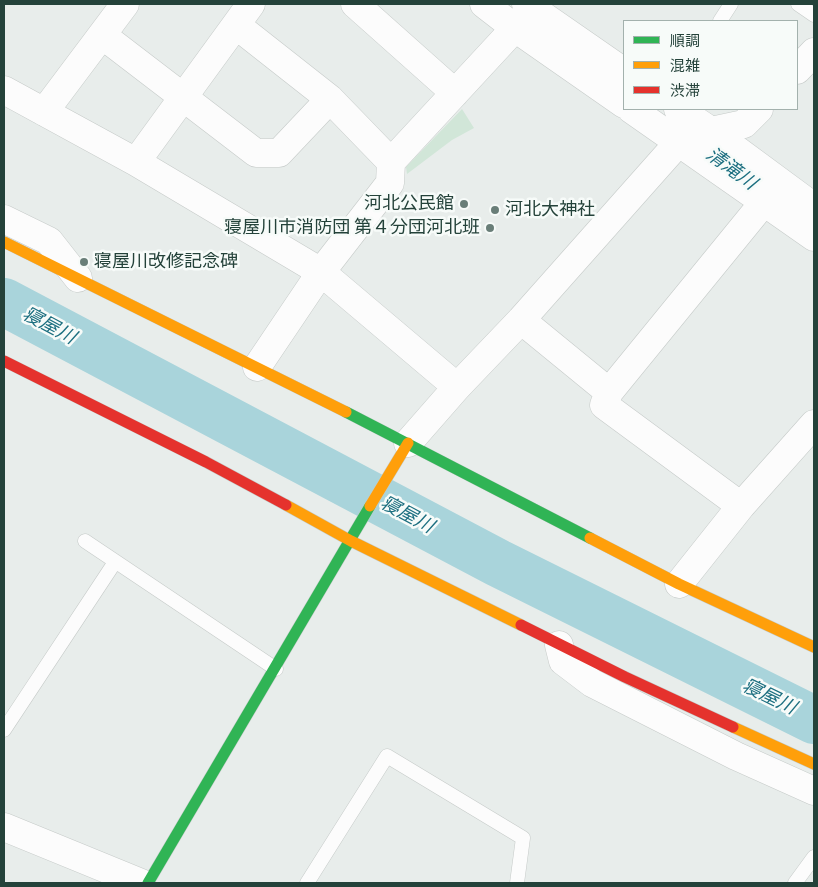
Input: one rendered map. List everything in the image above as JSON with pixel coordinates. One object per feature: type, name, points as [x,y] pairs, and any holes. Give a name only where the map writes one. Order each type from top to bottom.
[{"type":"street","points":[[44,112],[125,4]]},
{"type":"street","points":[[355,4],[455,93]]},
{"type":"street","points":[[484,4],[515,28],[623,103]]},
{"type":"street","points":[[536,7],[623,71]]},
{"type":"street","points":[[136,162],[243,14],[391,162]]},
{"type":"street","points":[[257,367],[321,272],[390,183],[391,162],[515,28]]},
{"type":"street","points":[[102,35],[256,153],[279,153],[330,99]]},
{"type":"street","points":[[798,69],[814,52]]},
{"type":"street","points":[[4,90],[136,162],[321,272],[457,387]]},
{"type":"street","points":[[632,110],[814,236]]},
{"type":"street","points":[[680,110],[814,207]]},
{"type":"street","points":[[148,883],[405,448],[457,387],[522,320],[678,142],[697,134],[744,124],[758,110]]},
{"type":"street","points":[[741,506],[604,405],[609,392],[764,202]]},
{"type":"street","points":[[4,219],[49,241],[78,278]]},
{"type":"street","points":[[4,242],[257,367],[405,448],[679,584],[814,647]]},
{"type":"street","points":[[522,320],[609,392]]},
{"type":"street","points":[[4,361],[206,462],[351,542],[625,678],[814,764]]},
{"type":"street","points":[[679,584],[741,506],[814,424]]},
{"type":"street","points":[[559,645],[563,661],[592,683],[736,756],[814,791]]},
{"type":"street","points":[[4,827],[141,883]]},
{"type":"lane","points":[[721,20],[731,4]]},
{"type":"lane","points":[[798,4],[814,14]]},
{"type":"lane","points":[[85,541],[276,669]]},
{"type":"lane","points":[[4,730],[115,562]]},
{"type":"lane","points":[[307,883],[388,756],[523,838],[517,883]]},
{"type":"lane","points":[[795,883],[814,857]]},
{"type":"green space","points":[[462,109],[474,128],[452,140],[407,174],[406,167]]},
{"type":"waterway","name":"寝屋川","points":[[4,302],[498,563],[814,720]]},
{"type":"traffic: fast","points":[[346,412],[590,538]]},
{"type":"traffic: fast","points":[[148,883],[370,506]]},
{"type":"traffic: slow","points":[[4,242],[346,412]]},
{"type":"traffic: slow","points":[[370,506],[408,443]]},
{"type":"traffic: slow","points":[[286,505],[351,541],[521,625]]},
{"type":"traffic: slow","points":[[590,538],[679,584],[814,647]]},
{"type":"traffic: slow","points":[[733,727],[814,764]]},
{"type":"traffic: jam","points":[[4,361],[206,462],[286,505]]},
{"type":"traffic: jam","points":[[521,625],[625,677],[733,727]]},
{"type":"place","name":"河北公民館","points":[[464,204]]},
{"type":"place","name":"河北大神社","points":[[495,210]]},
{"type":"place","name":"寝屋川市消防団 第４分団河北班","points":[[490,228]]},
{"type":"place","name":"寝屋川改修記念碑","points":[[84,262]]},
{"type":"water label","name":"清滝川","points":[[731,169]]}]
